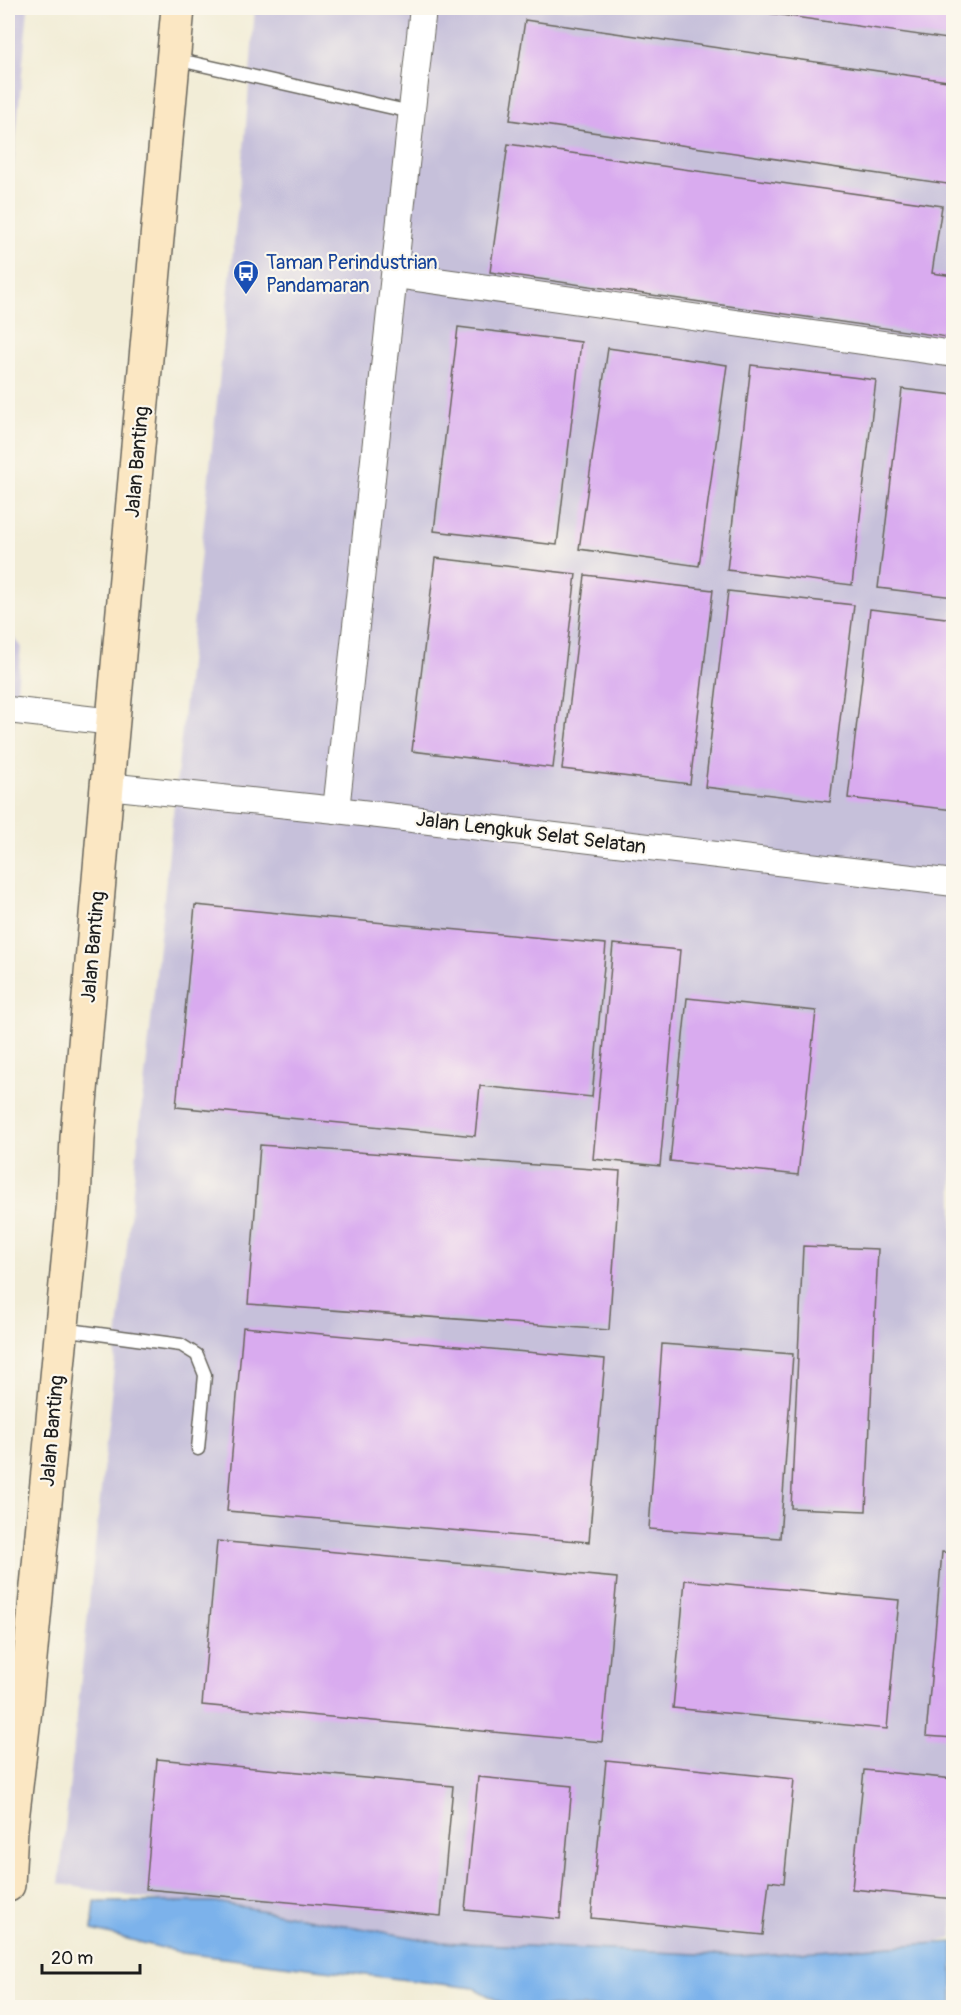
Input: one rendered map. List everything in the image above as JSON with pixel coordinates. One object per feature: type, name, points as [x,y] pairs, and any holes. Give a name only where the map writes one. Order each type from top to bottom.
[{"type":"main road","name":"Jalan Banting","points":[[8,1885],[9,1829],[17,1709],[74,1200],[107,786],[178,8]]},
{"type":"street","points":[[336,810],[423,8]]},
{"type":"street","points":[[395,275],[954,354]]},
{"type":"street","points":[[8,710],[113,722]]},
{"type":"street","name":"Jalan Lengkuk Selat Selatan","points":[[107,786],[336,810],[954,883]]},
{"type":"lane","points":[[173,59],[411,112]]},
{"type":"lane","points":[[61,1329],[182,1345],[197,1355],[205,1375],[198,1449]]},
{"type":"shaded area","points":[[8,8],[28,8],[8,224]]},
{"type":"shaded area","points":[[255,8],[953,8],[953,1938],[834,1969],[389,1939],[59,1884],[245,138]]},
{"type":"shaded area","points":[[8,631],[21,646],[8,782]]},
{"type":"water","points":[[95,1902],[215,1902],[439,1942],[740,1956],[953,1942],[953,2007],[509,2007],[474,1988],[182,1953],[92,1930]]},
{"type":"building","points":[[954,8],[954,40],[740,9]]},
{"type":"building","points":[[525,20],[954,82],[954,185],[510,120]]},
{"type":"building","points":[[508,144],[942,206],[932,273],[954,276],[954,338],[490,272]]},
{"type":"building","points":[[458,327],[581,342],[557,545],[434,531]]},
{"type":"building","points":[[608,348],[727,365],[699,566],[579,549]]},
{"type":"building","points":[[751,365],[876,380],[852,585],[727,570]]},
{"type":"building","points":[[902,389],[954,395],[954,597],[878,588]]},
{"type":"building","points":[[435,558],[576,574],[553,768],[412,751]]},
{"type":"building","points":[[585,575],[713,590],[690,784],[562,769]]},
{"type":"building","points":[[728,591],[854,605],[830,802],[705,787]]},
{"type":"building","points":[[870,609],[954,619],[954,810],[848,798]]},
{"type":"building","points":[[195,905],[606,944],[592,1097],[480,1086],[475,1136],[176,1107]]},
{"type":"building","points":[[613,944],[680,950],[660,1166],[593,1159]]},
{"type":"building","points":[[687,998],[816,1011],[798,1175],[670,1161]]},
{"type":"building","points":[[260,1145],[620,1171],[609,1330],[248,1304]]},
{"type":"building","points":[[803,1246],[878,1249],[866,1511],[791,1508]]},
{"type":"building","points":[[243,1327],[605,1359],[589,1542],[227,1511]]},
{"type":"building","points":[[662,1344],[793,1354],[780,1538],[649,1529]]},
{"type":"building","points":[[217,1541],[617,1578],[602,1742],[202,1705]]},
{"type":"building","points":[[942,1552],[954,1553],[954,1738],[926,1736]]},
{"type":"building","points":[[685,1580],[899,1600],[887,1729],[673,1708]]},
{"type":"building","points":[[157,1759],[453,1786],[441,1916],[146,1889]]},
{"type":"building","points":[[606,1760],[794,1779],[784,1883],[769,1881],[763,1935],[591,1918]]},
{"type":"building","points":[[864,1770],[954,1779],[954,1899],[852,1889]]},
{"type":"building","points":[[478,1777],[572,1786],[560,1919],[465,1910]]},
{"type":"place","name":"Taman Perindustrian Pandamaran","points":[[246,296]]}]
